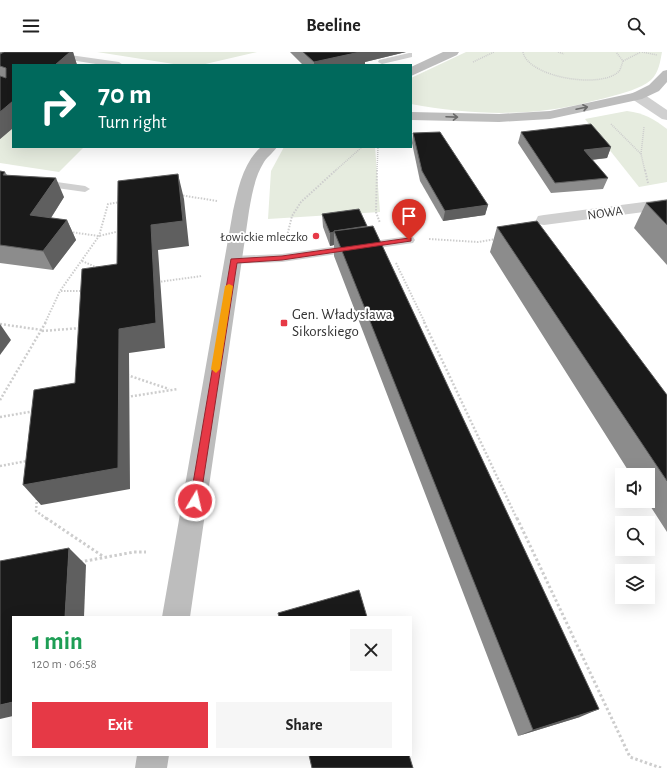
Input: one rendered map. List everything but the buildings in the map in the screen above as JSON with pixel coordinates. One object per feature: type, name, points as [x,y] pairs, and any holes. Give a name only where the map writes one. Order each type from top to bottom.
[{"type":"street","points":[[412,71],[453,52]]},
{"type":"street","points":[[412,115],[500,118],[550,115],[636,96],[654,88],[667,74]]},
{"type":"street","points":[[636,96],[667,116]]},
{"type":"street","points":[[176,616],[233,260],[246,190],[256,163],[269,148]]},
{"type":"street","name":"NOWA","points":[[544,220],[663,204]]},
{"type":"street","points":[[151,768],[153,756]]},
{"type":"lane","points":[[30,54],[110,64]]},
{"type":"lane","points":[[382,62],[407,54],[426,64]]},
{"type":"lane","points":[[0,177],[85,189]]},
{"type":"lane","points":[[233,260],[282,258],[409,240]]},
{"type":"path","points":[[523,52],[527,62],[535,68],[551,75],[572,79],[589,80],[613,75],[623,67],[623,61],[616,52]]},
{"type":"path","points":[[558,52],[564,54]]},
{"type":"path","points":[[623,61],[641,52],[662,56]]},
{"type":"path","points":[[606,119],[641,154]]},
{"type":"path","points":[[644,120],[641,154],[649,187],[663,204]]},
{"type":"path","points":[[282,258],[292,216],[301,202],[361,148]]},
{"type":"path","points":[[378,148],[376,212],[386,243],[630,757],[661,768]]},
{"type":"path","points":[[176,195],[218,201]]},
{"type":"path","points":[[0,400],[42,330],[60,291],[99,236],[108,204],[123,202]]},
{"type":"path","points":[[68,232],[99,236],[126,229]]},
{"type":"path","points":[[409,240],[432,239],[478,242],[502,238]]},
{"type":"path","points":[[82,261],[104,270]]},
{"type":"path","points":[[155,282],[202,276]]},
{"type":"path","points":[[60,291],[90,291]]},
{"type":"path","points":[[0,324],[42,330],[88,328]]},
{"type":"path","points":[[126,375],[171,390]]},
{"type":"path","points":[[124,397],[178,389]]},
{"type":"path","points":[[0,417],[37,411]]},
{"type":"path","points":[[0,466],[33,460]]},
{"type":"path","points":[[37,496],[36,511],[104,557]]},
{"type":"path","points":[[74,563],[134,552],[146,552]]},
{"type":"shaded area","points":[[97,52],[257,52],[205,64],[174,64]]},
{"type":"shaded area","points":[[466,52],[662,52],[656,74],[647,83],[637,88],[609,97],[571,106],[530,112],[496,113],[462,111],[412,104],[412,78]]},
{"type":"shaded area","points":[[627,111],[639,113],[648,117],[667,129],[667,182],[639,187],[585,119]]},
{"type":"shaded area","points":[[12,128],[12,148],[83,148],[59,172],[0,163],[0,138]]},
{"type":"shaded area","points":[[283,148],[375,148],[380,212],[268,219],[271,171]]},
{"type":"slow traffic","points":[[216,369],[229,286]]},
{"type":"place","name":"Łowickie mleczko","points":[[316,236]]},
{"type":"place","name":"Gen. Władysława Sikorskiego","points":[[284,323]]},
{"type":"route","points":[[195,501],[233,260],[247,261],[282,258],[409,240]]}]
